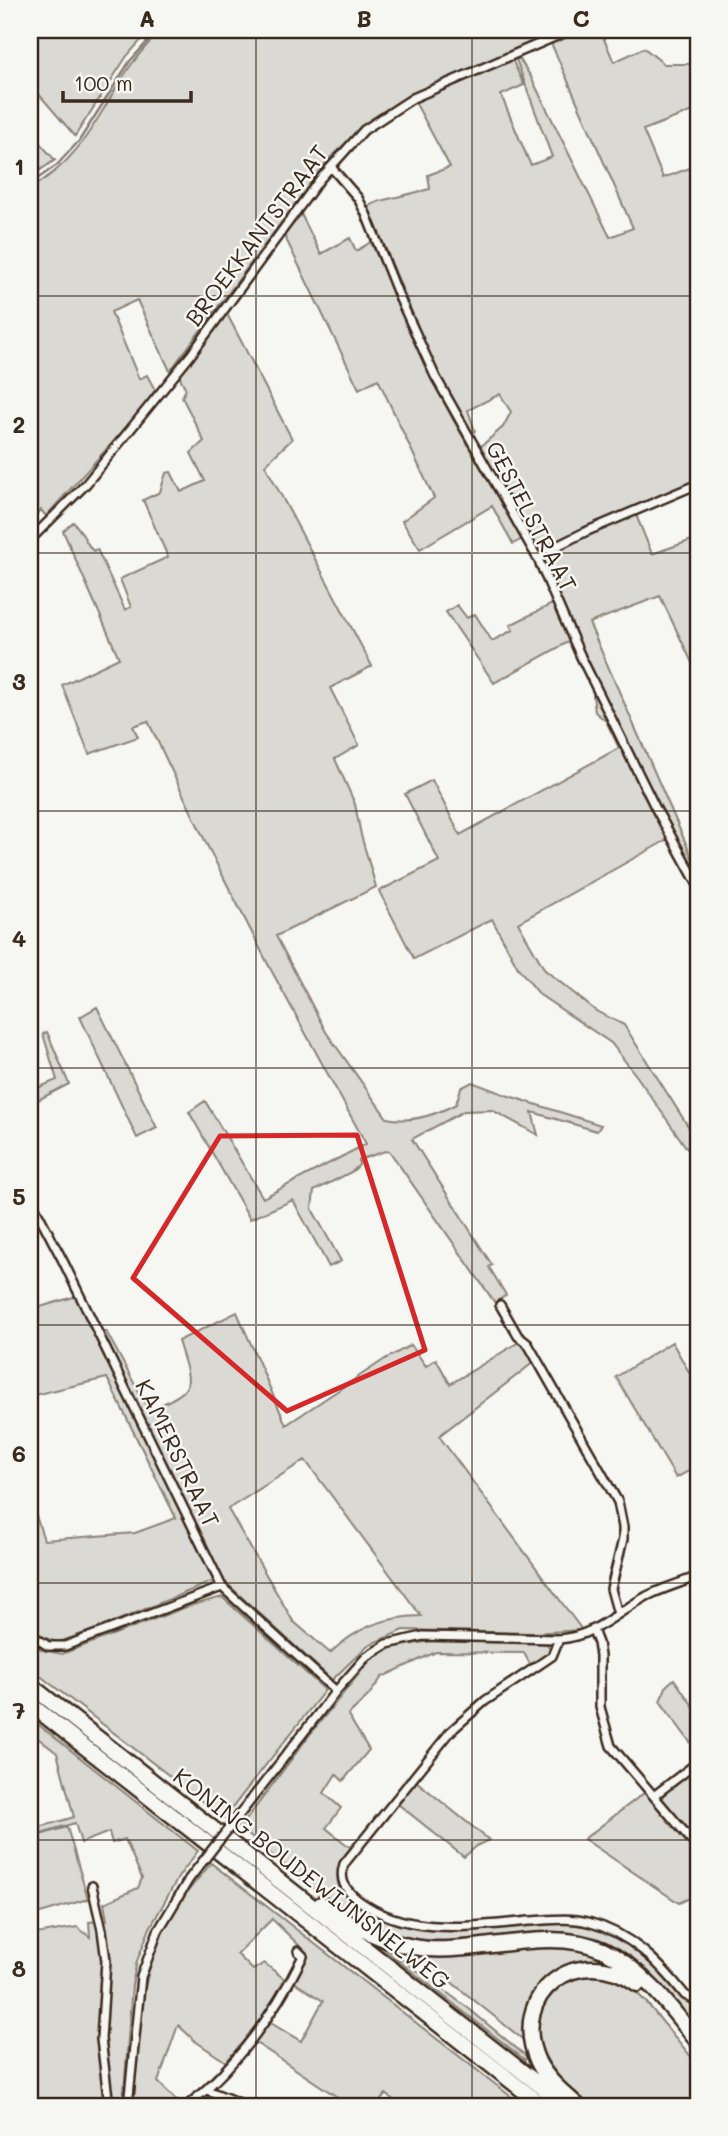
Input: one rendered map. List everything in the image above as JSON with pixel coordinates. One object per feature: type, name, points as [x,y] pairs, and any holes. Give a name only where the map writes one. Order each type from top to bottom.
[{"type":"highway","name":"KONING BOUDEWIJNSNELWEG","points":[[30,1685],[566,2106]]},
{"type":"highway","name":"KONING BOUDEWIJNSNELWEG","points":[[30,1704],[544,2106]]},
{"type":"highway","points":[[291,1892],[305,1893],[367,1933],[414,1947],[452,1949],[549,1940],[594,1947],[628,1965],[654,1990],[698,2042]]},
{"type":"highway","points":[[578,2106],[545,2073],[531,2037],[537,2003],[547,1988],[563,1975],[592,1967],[610,1969],[625,1975],[648,1993],[698,2053]]},
{"type":"street","name":"BROEKKANTSTRAAT","points":[[30,540],[86,484],[190,356],[320,178],[364,130],[413,98],[571,30]]},
{"type":"street","points":[[696,30],[698,36]]},
{"type":"street","name":"GESTELSTRAAT","points":[[331,167],[358,198],[435,376],[538,559],[598,692],[698,886]]},
{"type":"street","points":[[538,559],[585,532],[698,484]]},
{"type":"street","name":"KAMERSTRAAT","points":[[30,1198],[222,1587],[336,1691]]},
{"type":"street","points":[[500,1304],[518,1336],[528,1344],[618,1502],[623,1539],[611,1589],[618,1614]]},
{"type":"street","points":[[128,2106],[141,1977],[158,1931],[189,1879],[336,1691],[366,1657],[387,1644],[423,1636],[559,1639],[575,1637],[593,1630],[648,1595],[698,1576]]},
{"type":"street","points":[[30,1634],[48,1646],[65,1646],[222,1587]]},
{"type":"street","points":[[593,1630],[600,1656],[600,1707],[610,1743],[616,1754],[655,1794],[698,1848]]},
{"type":"street","points":[[559,1639],[552,1656],[485,1701],[451,1731],[344,1864],[342,1880],[346,1890],[365,1905],[389,1918],[410,1924],[456,1927],[562,1918],[605,1927],[643,1950],[688,1997],[698,1998]]},
{"type":"street","points":[[655,1794],[698,1762]]},
{"type":"street","points":[[92,1886],[106,1961],[101,2039],[109,2106]]},
{"type":"street","points":[[187,2106],[227,2069],[274,2009],[303,1956],[298,1951]]},
{"type":"street","points":[[207,2090],[247,2106]]},
{"type":"highlighted area","points":[[357,1135],[425,1350],[287,1411],[133,1278],[220,1136]]},
{"type":"shaded area","points":[[30,30],[150,30],[127,56],[75,136],[30,84]]},
{"type":"shaded area","points":[[163,30],[562,30],[413,95],[368,122],[329,159],[170,371],[137,300],[111,312],[139,379],[147,375],[155,390],[141,411],[46,516],[41,510],[30,520],[30,188],[53,173],[72,155],[128,69]]},
{"type":"shaded area","points":[[584,30],[600,30],[614,62],[644,48],[664,64],[698,64],[698,109],[643,130],[663,178],[698,165],[698,478],[692,480],[693,484],[675,489],[634,510],[652,554],[698,538],[698,675],[660,596],[589,623],[698,871],[698,881],[674,836],[518,923],[545,970],[596,1011],[624,1025],[693,1134],[698,1132],[697,1163],[611,1043],[540,995],[518,968],[492,919],[414,959],[379,891],[439,861],[405,794],[432,780],[460,835],[619,748],[606,721],[595,712],[593,695],[601,691],[544,562],[479,448],[503,427],[511,412],[500,394],[468,410],[475,431],[471,434],[437,373],[368,206],[430,189],[428,175],[450,167],[415,102],[512,59],[524,85],[501,95],[531,165],[552,157],[516,59],[519,58],[610,237],[633,228],[551,43]]},
{"type":"shaded area","points":[[30,132],[55,160],[30,177]]},
{"type":"shaded area","points":[[301,214],[321,254],[350,238],[356,251],[371,242],[431,377],[522,539],[513,544],[492,506],[420,549],[402,521],[434,498],[378,379],[359,389],[284,235]]},
{"type":"shaded area","points":[[227,314],[292,439],[265,465],[372,666],[330,688],[359,745],[335,759],[355,804],[376,887],[276,936],[326,1032],[387,1118],[413,1119],[440,1112],[456,1104],[461,1088],[472,1082],[601,1125],[597,1131],[532,1112],[538,1135],[492,1110],[464,1111],[412,1139],[492,1265],[489,1267],[506,1295],[495,1303],[390,1152],[385,1151],[359,1160],[359,1165],[353,1171],[314,1191],[312,1209],[341,1261],[329,1267],[293,1200],[250,1219],[189,1112],[205,1101],[263,1198],[366,1144],[270,968],[148,721],[133,726],[138,737],[89,754],[62,685],[119,658],[63,531],[73,522],[76,525],[93,551],[97,549],[125,610],[131,607],[120,579],[168,557],[143,500],[160,492],[166,473],[171,472],[181,492],[205,481],[191,453],[204,441],[182,397],[186,389],[179,376]]},
{"type":"shaded area","points":[[554,603],[570,641],[494,683],[446,612],[457,605],[467,618],[475,614],[492,641],[513,630],[510,625]]},
{"type":"shaded area","points":[[97,1007],[157,1128],[137,1138],[80,1017]]},
{"type":"shaded area","points":[[47,1032],[69,1084],[30,1104],[30,1091],[57,1080],[43,1034]]},
{"type":"shaded area","points":[[77,1296],[97,1336],[106,1331],[149,1411],[183,1392],[187,1386],[187,1370],[178,1341],[237,1312],[286,1425],[385,1359],[411,1345],[426,1366],[436,1359],[450,1384],[519,1342],[528,1349],[534,1362],[439,1436],[582,1630],[533,1633],[404,1630],[368,1645],[332,1680],[221,1578],[62,1641],[43,1637],[30,1626],[30,1498],[44,1540],[135,1533],[176,1518],[107,1378],[30,1396],[30,1310]],"holes":[[[305,1460],[421,1616],[372,1625],[351,1636],[330,1653],[293,1621],[228,1509]]]},
{"type":"shaded area","points":[[672,1342],[698,1388],[698,1466],[676,1478],[616,1377]]},
{"type":"shaded area","points":[[222,1597],[325,1690],[224,1818],[30,1668],[30,1642],[42,1650],[62,1654],[189,1606]]},
{"type":"shaded area","points":[[431,1641],[538,1643],[547,1644],[551,1650],[531,1666],[524,1653],[436,1652],[382,1677],[368,1696],[348,1715],[369,1750],[343,1781],[336,1774],[324,1793],[341,1808],[326,1828],[351,1848],[338,1868],[340,1891],[363,1909],[409,1927],[465,1930],[555,1922],[597,1928],[641,1951],[683,2000],[690,2004],[698,2002],[698,2033],[644,1969],[620,1951],[605,1944],[572,1935],[555,1934],[452,1941],[402,1936],[358,1918],[316,1891],[240,1828],[371,1659],[391,1648]]},
{"type":"shaded area","points":[[674,1679],[698,1713],[698,1753],[660,1701],[667,1685]]},
{"type":"shaded area","points":[[30,1718],[198,1851],[179,1876],[150,1928],[137,1961],[132,1985],[123,2106],[30,2106],[30,1935],[77,1927],[90,1937],[89,1922],[107,1920],[104,1903],[138,1888],[142,1878],[125,1839],[112,1843],[109,1832],[81,1843],[75,1823],[30,1836],[30,1830],[74,1817],[57,1753],[30,1732]]},
{"type":"shaded area","points":[[698,1766],[698,1845],[662,1800],[664,1792]]},
{"type":"shaded area","points":[[416,1781],[489,1840],[464,1857],[398,1804]]},
{"type":"shaded area","points":[[648,1790],[698,1850],[698,1894],[679,1903],[584,1839]]},
{"type":"shaded area","points":[[67,1827],[88,1899],[30,1916],[30,1838]]},
{"type":"shaded area","points":[[211,1863],[523,2106],[401,2106],[386,2094],[376,2106],[351,2106],[253,2041],[269,2022],[301,2041],[323,2001],[294,1982],[309,1955],[272,1919],[237,1954],[253,1970],[264,1963],[287,1981],[259,2023],[226,2062],[195,2041],[178,2025],[158,2082],[181,2105],[133,2106],[142,2005],[153,1956],[174,1910]]},
{"type":"shaded area","points":[[377,1941],[468,2008],[527,2057],[525,2060],[377,1944]]},
{"type":"shaded area","points":[[538,1946],[581,1948],[616,1963],[616,1966],[592,1961],[579,1962],[561,1968],[545,1980],[529,2004],[526,2042],[440,1973],[410,1953]]},
{"type":"shaded area","points":[[596,1974],[619,1980],[631,1987],[698,2065],[698,2106],[590,2106],[556,2073],[540,2046],[537,2031],[545,2000],[562,1982],[572,1977]]},
{"type":"waterway","points":[[30,184],[57,165],[79,141],[130,61],[158,30]]}]
